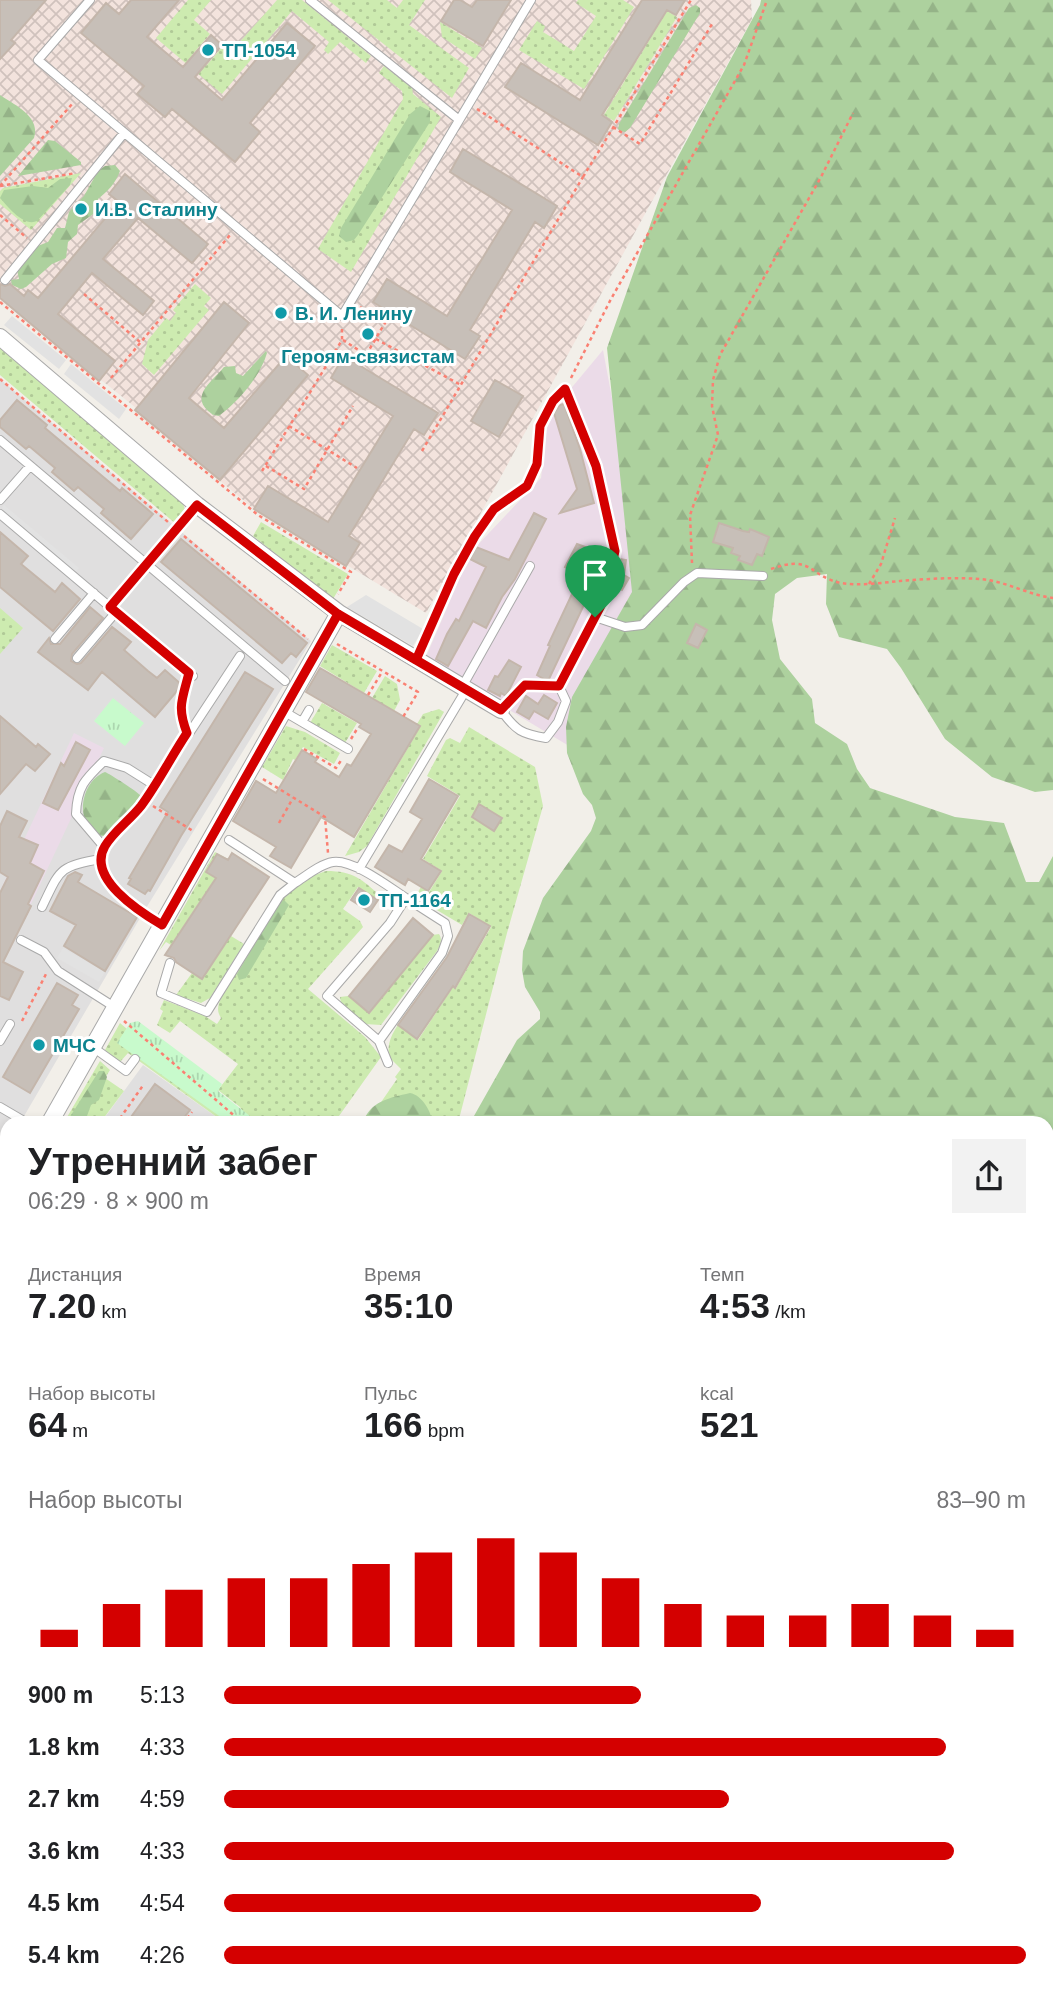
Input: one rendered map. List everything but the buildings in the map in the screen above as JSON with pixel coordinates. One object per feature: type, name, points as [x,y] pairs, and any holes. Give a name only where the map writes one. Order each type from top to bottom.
[{"type":"street","points":[[0,337],[197,505],[335,610],[501,710]]},
{"type":"street","points":[[55,1116],[326,637],[335,610]]},
{"type":"lane","points":[[90,0],[38,60],[342,316],[531,0]]},
{"type":"lane","points":[[310,0],[458,119]]},
{"type":"lane","points":[[5,280],[124,133]]},
{"type":"lane","points":[[416,660],[454,574],[475,536],[494,509],[527,486],[537,464],[540,426],[553,401],[565,389],[596,466],[615,551],[604,600],[559,686]]},
{"type":"lane","points":[[0,440],[285,681]]},
{"type":"lane","points":[[0,500],[30,466]]},
{"type":"lane","points":[[77,658],[146,564],[197,505]]},
{"type":"lane","points":[[0,514],[191,675]]},
{"type":"lane","points":[[359,869],[464,689],[530,566]]},
{"type":"lane","points":[[595,617],[625,627],[642,625],[684,582],[697,573],[763,576]]},
{"type":"lane","points":[[55,639],[94,593]]},
{"type":"lane","points":[[162,925],[125,900],[104,872],[101,859],[104,847],[144,801],[240,656]]},
{"type":"lane","points":[[525,685],[559,686],[566,701],[558,722],[547,737],[525,734],[512,726],[501,710],[525,685]]},
{"type":"lane","points":[[302,722],[309,710]]},
{"type":"lane","points":[[283,711],[348,749]]},
{"type":"lane","points":[[104,847],[76,814],[76,797],[86,778],[104,761],[127,768],[154,785]]},
{"type":"lane","points":[[229,840],[295,883]]},
{"type":"lane","points":[[41,907],[58,872],[74,863],[101,859]]},
{"type":"lane","points":[[170,963],[161,993],[207,1012],[280,895],[329,863],[340,861],[359,869],[444,923],[448,936],[442,953],[379,1041]]},
{"type":"lane","points":[[388,1063],[379,1041],[327,996],[390,923],[406,898]]},
{"type":"lane","points":[[21,940],[44,952],[58,971],[115,1010]]},
{"type":"lane","points":[[0,1041],[10,1024]]},
{"type":"lane","points":[[94,1048],[126,1071],[135,1059]]},
{"type":"lane","points":[[0,1107],[15,1116]]},
{"type":"path","points":[[422,451],[691,0]]},
{"type":"path","points":[[565,389],[611,299],[744,65],[767,0]]},
{"type":"path","points":[[613,127],[640,144],[712,24]]},
{"type":"path","points":[[0,186],[80,95]]},
{"type":"path","points":[[468,103],[583,177]]},
{"type":"path","points":[[692,576],[690,514],[718,435],[712,406],[713,380],[720,355],[821,177],[853,113]]},
{"type":"path","points":[[0,186],[95,169]]},
{"type":"path","points":[[0,215],[34,244]]},
{"type":"path","points":[[111,378],[236,227]]},
{"type":"path","points":[[83,294],[140,342]]},
{"type":"path","points":[[0,302],[258,515],[351,572],[335,610]]},
{"type":"path","points":[[342,340],[366,355],[385,323],[351,302]]},
{"type":"path","points":[[262,471],[342,340],[342,316]]},
{"type":"path","points":[[376,339],[461,385]]},
{"type":"path","points":[[0,379],[311,641],[316,632],[418,692],[403,717]]},
{"type":"path","points":[[265,465],[304,489],[353,406]]},
{"type":"path","points":[[289,426],[357,468]]},
{"type":"path","points":[[869,584],[881,564],[895,518]]},
{"type":"path","points":[[763,576],[770,569],[781,565],[800,564],[839,583],[982,579],[1053,598]]},
{"type":"path","points":[[368,695],[382,672]]},
{"type":"path","points":[[187,733],[180,715],[180,704],[191,675]]},
{"type":"path","points":[[304,749],[336,768],[348,749]]},
{"type":"path","points":[[259,777],[325,817],[329,863]]},
{"type":"path","points":[[279,823],[293,798]]},
{"type":"path","points":[[144,801],[193,831]]},
{"type":"path","points":[[10,1024],[22,1021],[52,963]]},
{"type":"path","points":[[115,1010],[235,1116]]},
{"type":"path","points":[[122,1116],[144,1084]]},
{"type":"path","points":[[189,1116],[192,1112]]},
{"type":"shaded area","points":[[0,0],[751,0],[752,19],[426,613],[254,509],[135,410],[136,408],[98,380],[0,298]]},
{"type":"shaded area","points":[[12,316],[66,360],[59,369],[4,325]]},
{"type":"shaded area","points":[[603,350],[649,597],[574,749],[425,659],[471,552],[541,478],[548,416]]},
{"type":"shaded area","points":[[71,364],[126,409],[119,419],[64,374]]},
{"type":"shaded area","points":[[0,379],[311,641],[143,913],[24,1116],[0,1116]]},
{"type":"shaded area","points":[[4,505],[79,568],[74,574],[0,512]]},
{"type":"shaded area","points":[[366,595],[423,629],[413,646],[347,607]]},
{"type":"shaded area","points":[[74,733],[104,748],[31,904],[1,889]]},
{"type":"shaded area","points":[[63,948],[105,972],[99,982],[57,958]]},
{"type":"shaded area","points":[[143,1065],[215,1116],[106,1116]]},
{"type":"green space","points":[[188,0],[211,0],[194,20],[210,34],[192,55],[206,66],[223,46],[231,52],[277,0],[302,0],[371,56],[366,63],[340,42],[328,54],[324,50],[329,42],[292,11],[222,94],[156,38]]},
{"type":"green space","points":[[328,0],[387,0],[397,8],[403,0],[425,0],[409,25],[469,68],[452,98]]},
{"type":"green space","points":[[578,0],[623,0],[634,7],[584,89],[519,50],[537,21],[545,26],[543,32],[574,51],[596,16],[576,3]]},
{"type":"green space","points":[[761,0],[1053,0],[1053,790],[1035,792],[992,777],[945,739],[887,649],[839,637],[826,604],[827,574],[797,578],[775,594],[772,620],[780,659],[812,699],[815,723],[847,744],[857,769],[870,788],[955,817],[1004,823],[1026,882],[1039,882],[1053,856],[1053,1116],[474,1116],[517,1040],[540,1019],[540,1012],[525,987],[523,951],[543,898],[591,831],[596,818],[567,753],[566,727],[572,697],[632,592],[607,348],[667,177]]},
{"type":"green space","points":[[696,5],[700,8],[700,13],[630,128],[625,132],[621,131],[618,129],[619,124],[689,8]]},
{"type":"green space","points":[[667,11],[677,17],[614,121],[604,115]]},
{"type":"green space","points":[[440,22],[482,48],[475,59],[442,37]]},
{"type":"green space","points":[[384,66],[412,88],[413,94],[441,117],[351,272],[318,249],[403,99],[402,91],[379,73]]},
{"type":"green space","points":[[0,95],[25,112],[34,124],[35,131],[34,138],[0,176]]},
{"type":"green space","points":[[420,106],[430,111],[430,122],[358,235],[354,240],[346,242],[339,236],[341,228],[410,114]]},
{"type":"green space","points":[[48,140],[55,141],[81,162],[81,165],[18,176]]},
{"type":"green space","points":[[115,165],[120,171],[116,180],[98,199],[96,212],[78,225],[77,234],[68,242],[66,258],[52,264],[26,287],[21,289],[12,285],[11,280],[19,279],[17,270],[35,247],[48,242],[57,228],[65,228],[69,212],[84,196],[98,171],[105,166]]},
{"type":"green space","points":[[81,173],[31,230],[0,204],[0,191],[3,188]]},
{"type":"green space","points":[[72,178],[70,185],[37,221],[22,219],[0,198],[4,190],[33,186],[48,188],[60,179]]},
{"type":"green space","points":[[195,284],[211,298],[204,306],[209,310],[154,375],[142,364],[148,340],[166,318],[170,321],[176,313],[173,310]]},
{"type":"green space","points":[[0,343],[183,502],[185,511],[176,524],[0,375]]},
{"type":"green space","points":[[266,351],[264,362],[254,380],[234,404],[219,416],[208,411],[203,405],[203,393],[224,367],[235,366],[236,373],[243,376]]},
{"type":"green space","points":[[261,522],[348,574],[333,599],[253,536]]},
{"type":"green space","points":[[0,608],[23,628],[0,654]]},
{"type":"green space","points":[[332,645],[377,671],[364,693],[320,666]]},
{"type":"green space","points":[[385,676],[397,684],[400,700],[394,711],[372,698]]},
{"type":"green space","points":[[113,698],[144,723],[125,746],[94,721]]},
{"type":"green space","points":[[322,703],[357,723],[345,743],[310,723]]},
{"type":"green space","points":[[439,709],[444,712],[367,846],[359,852],[345,856],[420,727],[417,724],[423,714]]},
{"type":"green space","points":[[286,726],[305,732],[340,753],[334,764],[303,747],[295,760],[293,759],[283,780],[262,767]]},
{"type":"green space","points":[[469,727],[535,767],[543,806],[460,1116],[372,1116],[401,1069],[389,1057],[389,1044],[398,1025],[418,1040],[453,987],[456,988],[491,927],[469,913],[462,925],[415,897],[421,887],[429,892],[442,871],[423,859],[460,796],[427,776],[446,740],[450,738],[460,743]]},
{"type":"green space","points":[[105,772],[141,796],[125,818],[106,837],[95,833],[88,826],[83,806],[89,786],[96,777]]},
{"type":"green space","points":[[215,852],[228,859],[171,945],[166,942],[159,951]]},
{"type":"green space","points":[[326,871],[357,877],[382,897],[379,900],[358,887],[343,909],[360,921],[363,927],[308,989],[365,1037],[381,1057],[339,1116],[245,1116],[240,1107],[218,1090],[238,1064],[180,1021],[170,1033],[157,1025],[163,1011],[160,1009],[164,1000],[205,1016],[217,1024],[221,1018],[218,1007],[222,996],[284,896],[315,875]]},
{"type":"green space","points":[[280,901],[289,905],[246,978],[239,980],[237,974]]},
{"type":"green space","points":[[439,934],[441,938],[437,951],[381,1025],[365,1024],[341,1003],[340,997],[348,996],[370,1013],[433,935]]},
{"type":"green space","points":[[231,936],[244,944],[210,998],[201,1003],[176,995],[192,973],[202,979]]},
{"type":"green space","points":[[138,1021],[222,1084],[218,1091],[250,1116],[219,1116],[117,1043],[130,1023]]},
{"type":"green space","points":[[120,1023],[229,1116],[215,1116],[128,1053],[120,1062],[105,1050]]},
{"type":"green space","points":[[100,1061],[110,1070],[105,1078],[124,1091],[105,1116],[68,1116]]},
{"type":"green space","points":[[99,1071],[104,1071],[107,1077],[99,1100],[91,1105],[87,1116],[70,1116]]},
{"type":"green space","points":[[414,1094],[426,1105],[430,1116],[366,1116],[375,1105],[388,1099]]},
{"type":"place","name":"ТП-1054","points":[[208,50]]},
{"type":"place","name":"И.В. Сталину","points":[[81,209]]},
{"type":"place","name":"В. И. Ленину","points":[[281,313]]},
{"type":"place","name":"Героям-связистам","points":[[368,334]]},
{"type":"place","name":"ТП-1164","points":[[364,900]]},
{"type":"place","name":"МЧС","points":[[39,1045]]},
{"type":"route","points":[[595,617],[559,686],[525,685],[501,710],[466,690],[338,614],[162,925],[125,900],[104,872],[101,859],[104,847],[139,808],[187,733],[180,715],[180,704],[189,673],[110,607],[197,505],[338,614],[416,660],[454,574],[475,536],[494,509],[527,486],[537,464],[540,426],[553,401],[565,389],[596,466],[615,551],[604,600],[595,617]]}]
